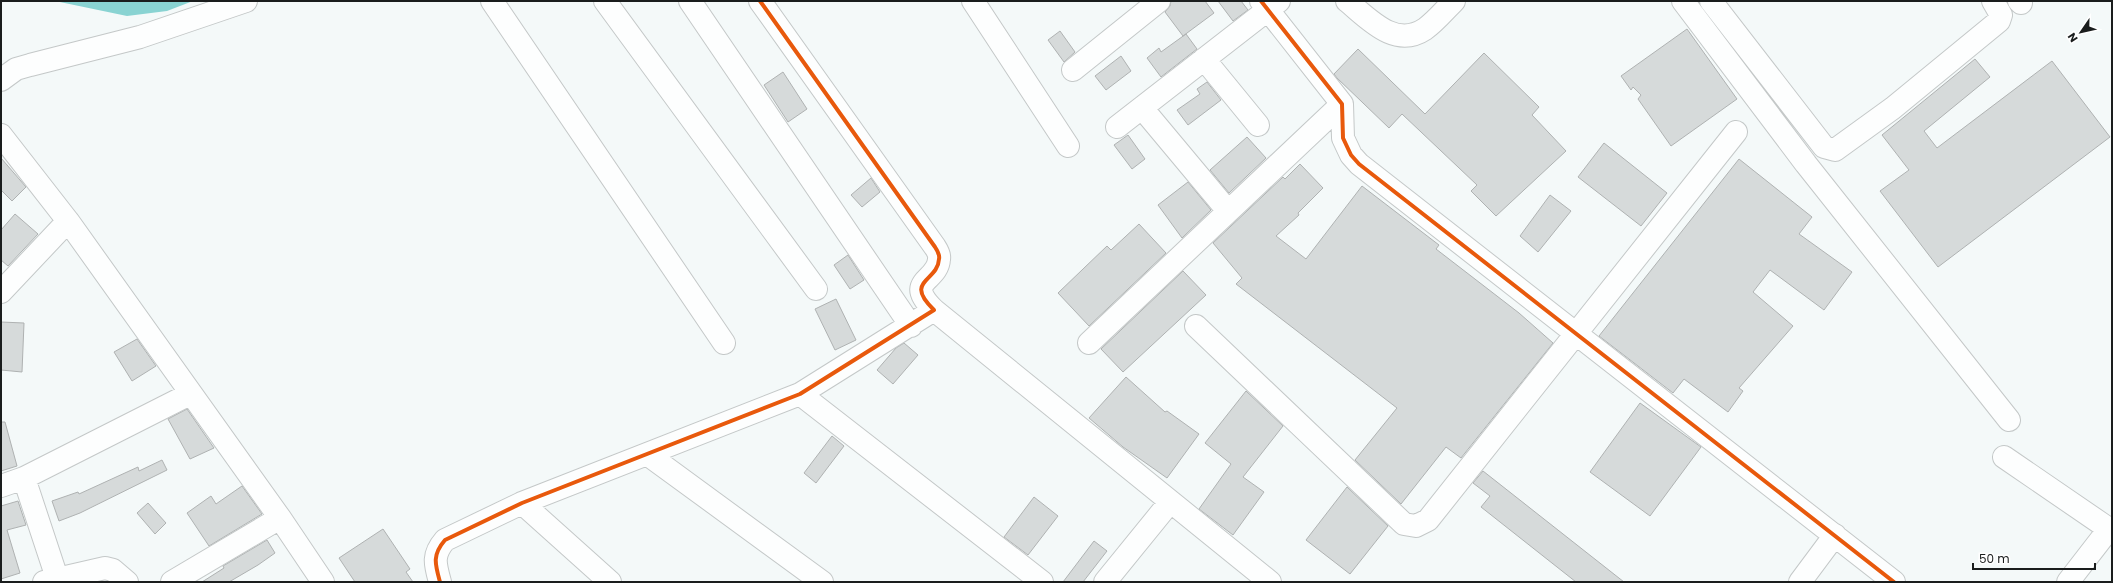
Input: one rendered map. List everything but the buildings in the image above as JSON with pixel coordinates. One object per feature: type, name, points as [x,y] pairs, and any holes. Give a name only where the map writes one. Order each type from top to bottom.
[{"type":"street","points":[[1,80],[16,69],[140,37],[246,1]]},
{"type":"street","points":[[492,1],[724,343]]},
{"type":"street","points":[[605,1],[816,289]]},
{"type":"street","points":[[690,1],[911,326]]},
{"type":"street","points":[[760,1],[935,247],[940,257],[938,266],[922,285],[924,301],[1270,582]]},
{"type":"street","points":[[973,1],[1068,146]]},
{"type":"street","points":[[1073,70],[1159,1]]},
{"type":"street","points":[[1347,1],[1385,32],[1398,36],[1414,34],[1425,29],[1454,1]]},
{"type":"street","points":[[1683,1],[1806,164],[2009,420]]},
{"type":"street","points":[[1711,1],[1824,147],[1835,150],[1893,108],[1999,22],[2001,15],[1993,1]]},
{"type":"street","points":[[1117,128],[1204,59],[1269,4],[1342,104],[1343,138],[1351,155],[1359,164],[1894,582]]},
{"type":"street","points":[[1204,59],[1258,125]]},
{"type":"street","points":[[1089,343],[1342,104]]},
{"type":"street","points":[[1142,108],[1228,211]]},
{"type":"street","points":[[1196,326],[1404,524],[1416,526],[1428,520],[1736,132]]},
{"type":"street","points":[[1,135],[68,221],[190,394],[280,518],[320,581]]},
{"type":"street","points":[[1,292],[68,221]]},
{"type":"street","points":[[440,582],[435,564],[438,549],[445,540],[522,503],[800,394],[911,326],[934,310]]},
{"type":"street","points":[[1,486],[24,478],[190,394]]},
{"type":"street","points":[[800,394],[1042,582]]},
{"type":"street","points":[[647,454],[822,582]]},
{"type":"street","points":[[2004,457],[2110,530],[2068,582]]},
{"type":"street","points":[[24,478],[51,580],[105,568],[113,570],[127,582]]},
{"type":"street","points":[[1106,582],[1170,502]]},
{"type":"street","points":[[522,503],[610,582]]},
{"type":"street","points":[[172,582],[280,518]]},
{"type":"street","points":[[1800,582],[1835,535]]},
{"type":"water","points":[[55,1],[193,1],[167,11],[127,16]]},
{"type":"cycle path","points":[[440,582],[436,565],[436,555],[445,540],[522,503],[800,394],[934,310],[925,300],[922,293],[922,287],[924,282],[937,267],[939,257],[937,250],[760,1]]},
{"type":"cycle path","points":[[1261,1],[1342,104],[1343,138],[1351,155],[1359,164],[1894,582]]}]
